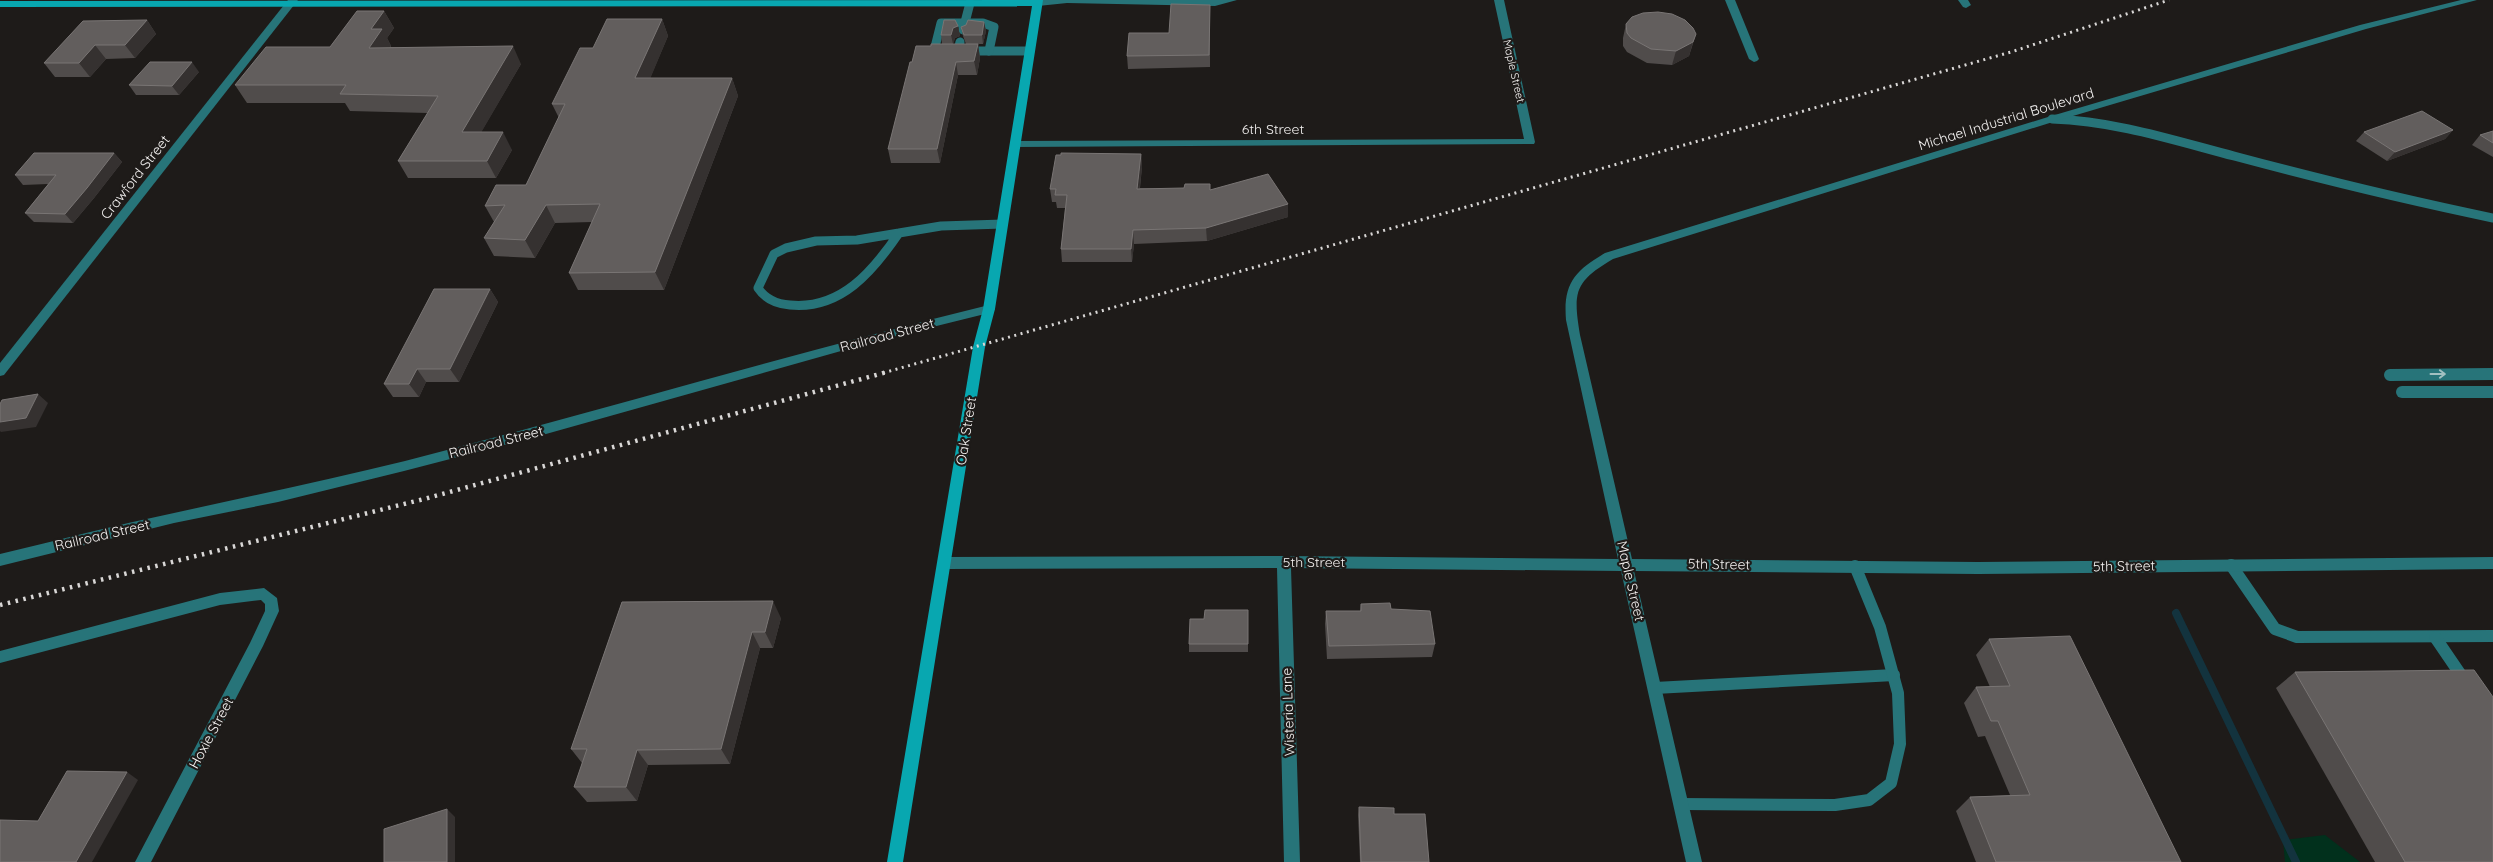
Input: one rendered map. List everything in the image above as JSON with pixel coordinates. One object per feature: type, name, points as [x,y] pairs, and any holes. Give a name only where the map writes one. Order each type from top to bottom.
[{"type":"main road","points":[[0,4],[292,1],[970,3],[1038,1]]},
{"type":"main road","name":"Oak Street","points":[[895,862],[979,347],[989,309],[1038,1]]},
{"type":"street","points":[[1038,1],[1215,3],[1232,0]]},
{"type":"street","name":"Maple Street","points":[[1499,0],[1530,142]]},
{"type":"street","points":[[1730,0],[1754,59]]},
{"type":"street","name":"Michael Industrial Boulevard","points":[[1570,299],[1579,275],[1609,256],[2052,119],[2363,27],[2472,0]]},
{"type":"street","name":"Crawford Street","points":[[0,372],[292,1]]},
{"type":"street","name":"6th Street","points":[[1015,144],[1530,142]]},
{"type":"street","name":"Maple Street","points":[[1570,299],[1574,335],[1694,862]]},
{"type":"street","name":"Railroad Street","points":[[0,560],[174,518],[278,497],[413,464],[880,336],[989,309]]},
{"type":"street","name":"Wisteria Lane","points":[[1284,562],[1292,862]]},
{"type":"street","name":"5th Street","points":[[945,563],[1627,563],[1978,568],[2493,563]]},
{"type":"street","name":"Hoxie Street","points":[[0,657],[220,598],[264,594],[272,602],[272,611],[256,646],[143,862]]},
{"type":"lane","points":[[964,26],[970,3]]},
{"type":"lane","points":[[989,51],[994,27],[983,23],[964,26],[941,23],[934,51],[959,47],[989,51],[1030,51]]},
{"type":"lane","points":[[2052,119],[2072,119],[2115,125],[2313,176],[2493,218]]},
{"type":"lane","points":[[899,234],[872,269],[848,292],[823,304],[794,307],[772,302],[762,296],[758,288],[774,254],[786,248],[816,241],[857,240],[940,226],[1003,224]]},
{"type":"lane","points":[[2390,375],[2493,374]]},
{"type":"lane","points":[[2402,392],[2493,392]]},
{"type":"lane","points":[[2231,565],[2275,629],[2297,637],[2493,636]]},
{"type":"lane","points":[[1681,804],[1835,805],[1869,800],[1891,783],[1900,744],[1898,693],[1880,627],[1855,566]]},
{"type":"lane","points":[[2435,637],[2472,691]]},
{"type":"lane","points":[[1655,688],[1894,675]]},
{"type":"green space","points":[[2325,835],[2360,862],[2285,862],[2283,840]]},
{"type":"building","points":[[1171,4],[1210,5],[1209,55],[1127,56],[1129,33],[1169,33]]},
{"type":"building","points":[[357,11],[384,11],[371,29],[382,29],[369,48],[513,46],[462,132],[503,132],[487,161],[398,161],[438,96],[340,94],[346,85],[235,85],[266,47],[330,47]]},
{"type":"building","points":[[1658,12],[1672,14],[1685,20],[1696,34],[1693,42],[1676,51],[1651,49],[1631,38],[1627,33],[1626,24],[1632,17],[1643,13]]},
{"type":"building","points":[[607,19],[662,19],[635,78],[732,78],[655,272],[569,273],[600,204],[546,205],[525,240],[484,238],[505,205],[485,206],[496,185],[526,185],[565,104],[552,104],[580,48],[593,48]]},
{"type":"building","points":[[147,20],[125,45],[95,45],[79,63],[44,63],[83,21]]},
{"type":"building","points":[[944,20],[955,20],[958,26],[953,28],[951,35],[941,35]]},
{"type":"building","points":[[968,20],[984,22],[982,35],[964,35],[961,27],[966,25]]},
{"type":"building","points":[[931,44],[978,44],[974,61],[956,62],[937,149],[888,149],[910,62],[912,62],[916,46],[931,46]]},
{"type":"building","points":[[150,62],[192,62],[172,86],[129,85]]},
{"type":"building","points":[[2422,111],[2453,130],[2395,152],[2364,132]]},
{"type":"building","points":[[2493,131],[2493,143],[2480,135]]},
{"type":"building","points":[[34,153],[114,153],[65,214],[25,213],[56,175],[15,175]]},
{"type":"building","points":[[1061,153],[1141,154],[1137,189],[1184,188],[1185,184],[1210,184],[1210,190],[1268,174],[1288,204],[1206,228],[1133,230],[1131,249],[1061,249],[1067,195],[1055,195],[1056,189],[1050,189],[1056,155],[1061,155]]},
{"type":"building","points":[[434,289],[490,289],[450,369],[417,369],[409,384],[384,384]]},
{"type":"building","points":[[38,394],[26,418],[0,422],[0,404],[2,400]]},
{"type":"building","points":[[773,601],[765,632],[752,632],[721,749],[637,750],[626,787],[574,787],[587,749],[571,749],[622,602]]},
{"type":"building","points":[[1390,603],[1391,609],[1430,611],[1435,644],[1329,646],[1326,611],[1361,611],[1361,604]]},
{"type":"building","points":[[1205,610],[1248,610],[1248,644],[1189,644],[1190,619],[1204,619]]},
{"type":"building","points":[[2070,636],[2181,862],[1996,862],[1970,797],[2030,795],[1998,721],[1991,721],[1976,687],[2010,686],[1989,639]]},
{"type":"building","points":[[2474,670],[2493,697],[2493,862],[2405,862],[2295,672]]},
{"type":"building","points":[[67,771],[127,772],[76,862],[0,862],[0,820],[38,821]]},
{"type":"building","points":[[1359,807],[1394,808],[1394,814],[1425,814],[1429,862],[1361,862]]},
{"type":"building","points":[[447,809],[447,862],[384,862],[384,829]]},
{"type":"waterway","points":[[2176,613],[2296,862]]},
{"type":"railway","points":[[883,373],[2011,52],[2169,0]]},
{"type":"railway","points":[[0,605],[424,499],[887,372]]}]
